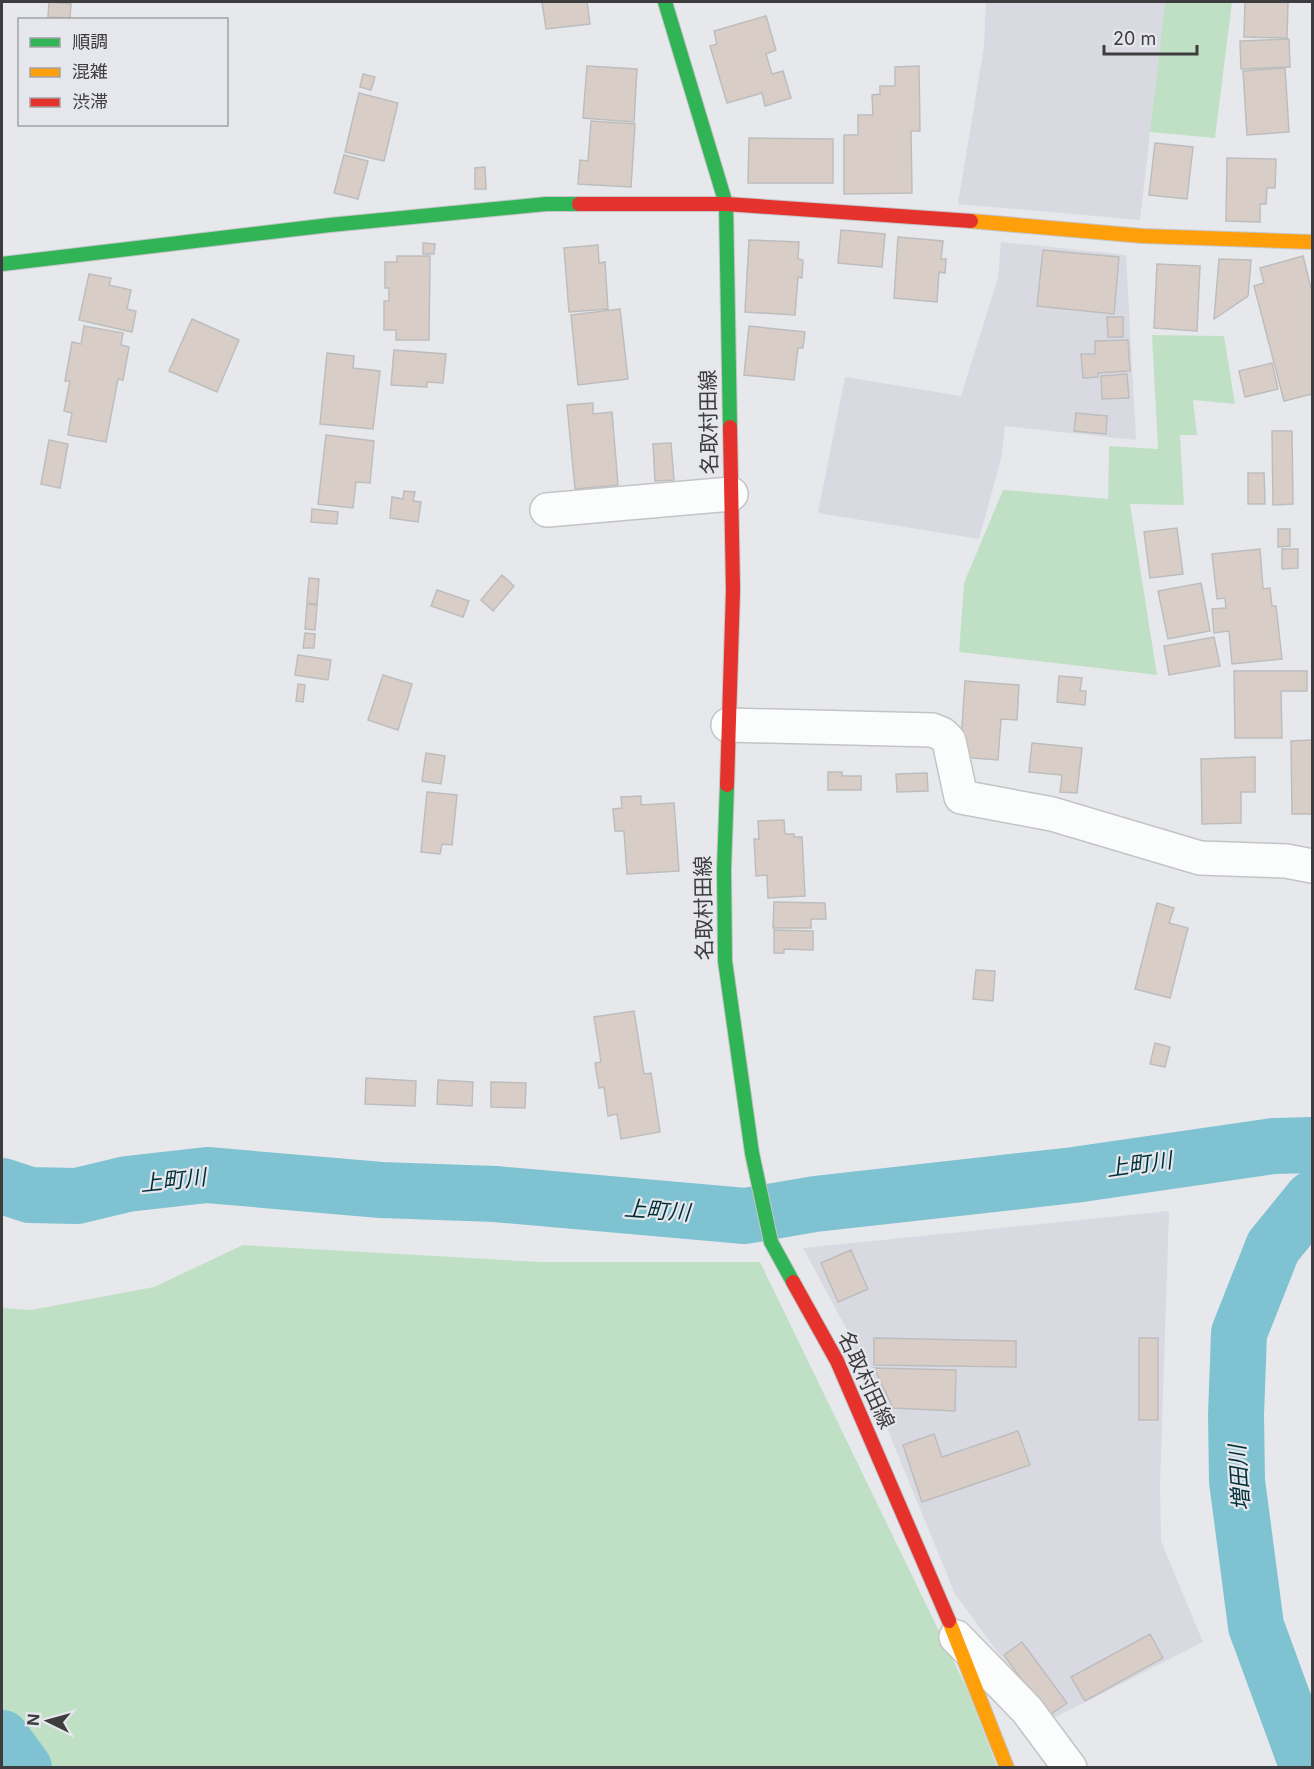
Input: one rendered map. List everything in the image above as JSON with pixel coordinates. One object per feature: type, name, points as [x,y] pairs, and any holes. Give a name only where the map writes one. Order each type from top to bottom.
[{"type":"main road","name":"名取村田線","points":[[666,2],[726,204],[733,590],[724,869],[725,961],[752,1153],[771,1242],[837,1361],[956,1637],[1007,1767]]},
{"type":"main road","points":[[2,264],[330,225],[546,204],[726,204],[1143,236],[1312,242]]},
{"type":"street","points":[[547,510],[731,494]]},
{"type":"street","points":[[728,725],[932,730],[942,734],[949,741],[960,797],[1052,814],[1200,858],[1286,861],[1312,866]]},
{"type":"street","points":[[956,1637],[1027,1710],[1070,1767]]},
{"type":"shaded area","points":[[986,2],[1165,2],[1140,220],[958,204],[984,46]]},
{"type":"shaded area","points":[[1001,242],[1126,255],[1136,440],[1005,426],[1001,459],[979,539],[818,513],[845,377],[961,396],[998,278]]},
{"type":"shaded area","points":[[1169,1211],[1160,1485],[1161,1541],[1203,1642],[1048,1721],[955,1594],[846,1328],[803,1248]]},
{"type":"green space","points":[[1165,2],[1232,2],[1215,138],[1150,132]]},
{"type":"green space","points":[[1152,335],[1224,336],[1235,404],[1193,400],[1197,435],[1180,435],[1184,505],[1130,504],[1157,675],[959,652],[964,583],[1003,490],[1108,499],[1109,446],[1158,449]]},
{"type":"green space","points":[[243,1245],[540,1262],[760,1262],[969,1693],[997,1767],[15,1767],[2,1747],[2,1308],[31,1310],[154,1287]]},
{"type":"building","points":[[49,2],[71,4],[70,18],[48,17]]},
{"type":"building","points":[[542,2],[587,2],[590,24],[546,29]]},
{"type":"building","points":[[1245,2],[1288,2],[1287,38],[1244,37]]},
{"type":"building","points":[[766,16],[776,50],[766,54],[772,74],[783,71],[791,98],[765,106],[762,93],[727,103],[710,46],[717,44],[714,31]]},
{"type":"building","points":[[1289,39],[1290,67],[1241,69],[1240,41]]},
{"type":"building","points":[[587,66],[637,69],[634,122],[583,118]]},
{"type":"building","points":[[919,66],[920,131],[911,131],[912,193],[844,194],[844,135],[858,135],[858,115],[873,115],[872,95],[880,94],[880,86],[895,86],[895,67]]},
{"type":"building","points":[[1285,68],[1289,132],[1247,135],[1243,71]]},
{"type":"building","points":[[363,74],[375,77],[371,90],[360,87]]},
{"type":"building","points":[[359,93],[398,103],[384,161],[345,152]]},
{"type":"building","points":[[591,121],[635,124],[631,187],[578,184],[580,160],[588,161]]},
{"type":"building","points":[[749,138],[833,139],[833,183],[748,183]]},
{"type":"building","points":[[1155,143],[1193,147],[1187,199],[1149,195]]},
{"type":"building","points":[[344,155],[368,161],[358,199],[334,193]]},
{"type":"building","points":[[1227,158],[1276,159],[1275,188],[1267,188],[1266,204],[1260,204],[1260,222],[1226,221]]},
{"type":"building","points":[[485,167],[486,189],[475,189],[475,168]]},
{"type":"building","points":[[841,230],[885,234],[882,267],[838,263]]},
{"type":"building","points":[[898,237],[943,241],[941,259],[946,259],[945,273],[939,272],[937,302],[894,298]]},
{"type":"building","points":[[749,240],[799,242],[798,259],[803,260],[802,278],[798,277],[795,315],[745,312]]},
{"type":"building","points":[[423,243],[435,244],[434,254],[423,254]]},
{"type":"building","points":[[598,245],[599,263],[605,262],[608,309],[569,312],[564,248]]},
{"type":"building","points":[[1043,250],[1119,257],[1114,314],[1037,306]]},
{"type":"building","points":[[397,256],[430,256],[429,340],[396,340],[396,330],[384,330],[384,301],[389,301],[389,288],[385,288],[385,262],[397,262]]},
{"type":"building","points":[[1303,256],[1312,292],[1312,394],[1284,401],[1254,286],[1264,283],[1260,268]]},
{"type":"building","points":[[1219,259],[1251,260],[1248,296],[1214,319]]},
{"type":"building","points":[[1157,264],[1200,266],[1197,331],[1154,328]]},
{"type":"building","points":[[89,274],[111,278],[109,285],[131,290],[127,309],[136,311],[132,332],[79,320]]},
{"type":"building","points":[[620,309],[628,379],[578,385],[571,315]]},
{"type":"building","points":[[1107,317],[1123,317],[1123,337],[1108,337]]},
{"type":"building","points":[[192,319],[239,340],[217,392],[169,371]]},
{"type":"building","points":[[84,326],[123,333],[121,345],[129,347],[123,380],[118,379],[106,442],[68,435],[72,413],[64,411],[70,381],[65,381],[72,342],[81,344]]},
{"type":"building","points":[[749,326],[805,332],[803,348],[798,348],[794,380],[744,375]]},
{"type":"building","points":[[1128,340],[1130,371],[1098,373],[1098,377],[1083,378],[1081,354],[1095,354],[1095,341]]},
{"type":"building","points":[[394,350],[446,354],[443,383],[427,382],[427,387],[391,385]]},
{"type":"building","points":[[327,353],[354,356],[353,368],[380,371],[373,429],[320,424]]},
{"type":"building","points":[[1272,363],[1278,389],[1245,397],[1239,371]]},
{"type":"building","points":[[1127,374],[1129,398],[1102,399],[1101,376]]},
{"type":"building","points":[[593,403],[593,414],[612,412],[618,485],[575,489],[567,405]]},
{"type":"building","points":[[1076,413],[1107,416],[1106,434],[1074,431]]},
{"type":"building","points":[[1272,431],[1292,431],[1293,504],[1273,505]]},
{"type":"building","points":[[326,435],[374,441],[370,483],[356,482],[353,508],[318,504]]},
{"type":"building","points":[[49,440],[68,444],[60,488],[41,484]]},
{"type":"building","points":[[671,443],[674,480],[655,481],[653,444]]},
{"type":"building","points":[[1248,473],[1264,473],[1265,504],[1248,504]]},
{"type":"building","points":[[404,491],[415,492],[413,501],[421,502],[418,522],[390,518],[392,497],[403,499]]},
{"type":"building","points":[[312,509],[338,512],[337,524],[311,522]]},
{"type":"building","points":[[1177,528],[1183,574],[1150,578],[1144,532]]},
{"type":"building","points":[[1278,529],[1290,529],[1290,546],[1278,547]]},
{"type":"building","points":[[1260,549],[1263,589],[1270,588],[1272,606],[1276,606],[1282,659],[1232,664],[1229,631],[1214,633],[1212,609],[1226,608],[1225,598],[1217,599],[1212,554]]},
{"type":"building","points":[[1282,549],[1298,549],[1298,568],[1282,569]]},
{"type":"building","points":[[502,575],[514,586],[493,611],[481,600]]},
{"type":"building","points":[[309,578],[319,579],[317,604],[307,603]]},
{"type":"building","points":[[1201,583],[1210,631],[1168,639],[1158,591]]},
{"type":"building","points":[[437,590],[469,601],[463,617],[431,606]]},
{"type":"building","points":[[307,604],[317,605],[315,630],[305,629]]},
{"type":"building","points":[[305,633],[315,634],[314,648],[303,648]]},
{"type":"building","points":[[1214,637],[1220,666],[1169,675],[1164,646]]},
{"type":"building","points":[[298,655],[331,660],[328,680],[295,675]]},
{"type":"building","points":[[1234,671],[1307,671],[1307,691],[1281,691],[1282,738],[1235,738]]},
{"type":"building","points":[[383,675],[412,684],[398,730],[368,720]]},
{"type":"building","points":[[1059,676],[1082,678],[1080,691],[1086,691],[1085,705],[1057,702]]},
{"type":"building","points":[[965,681],[1019,685],[1017,720],[1001,719],[998,760],[960,757]]},
{"type":"building","points":[[298,684],[305,685],[303,702],[296,701]]},
{"type":"building","points":[[1312,740],[1312,814],[1292,814],[1291,741]]},
{"type":"building","points":[[1032,743],[1082,748],[1077,793],[1060,792],[1062,775],[1029,772]]},
{"type":"building","points":[[426,753],[445,756],[441,784],[422,781]]},
{"type":"building","points":[[1255,757],[1255,792],[1241,792],[1241,823],[1202,824],[1201,759]]},
{"type":"building","points":[[828,772],[842,772],[842,776],[861,776],[861,790],[828,790]]},
{"type":"building","points":[[927,773],[928,791],[897,792],[896,774]]},
{"type":"building","points":[[427,792],[457,795],[452,845],[442,844],[440,854],[421,852]]},
{"type":"building","points":[[641,796],[641,805],[674,803],[679,871],[627,874],[624,831],[615,831],[613,809],[622,808],[621,797]]},
{"type":"building","points":[[784,820],[785,834],[802,837],[805,896],[768,898],[767,875],[756,876],[754,839],[759,839],[758,821]]},
{"type":"building","points":[[774,902],[825,903],[826,919],[811,919],[811,928],[773,928]]},
{"type":"building","points":[[1157,903],[1174,908],[1169,923],[1188,928],[1170,998],[1135,989]]},
{"type":"building","points":[[774,930],[813,931],[813,950],[784,949],[784,953],[774,953]]},
{"type":"building","points":[[976,970],[995,971],[993,1001],[973,999]]},
{"type":"building","points":[[634,1011],[644,1074],[651,1073],[660,1132],[621,1139],[617,1114],[608,1116],[604,1087],[599,1088],[595,1063],[601,1062],[594,1017]]},
{"type":"building","points":[[1155,1043],[1170,1047],[1165,1067],[1150,1064]]},
{"type":"building","points":[[366,1078],[416,1081],[415,1106],[365,1104]]},
{"type":"building","points":[[438,1080],[473,1082],[472,1106],[437,1104]]},
{"type":"building","points":[[491,1082],[526,1083],[525,1108],[491,1107]]},
{"type":"building","points":[[851,1250],[868,1289],[838,1302],[821,1263]]},
{"type":"building","points":[[874,1338],[1016,1341],[1016,1367],[874,1365]]},
{"type":"building","points":[[1139,1338],[1158,1338],[1158,1420],[1139,1420]]},
{"type":"building","points":[[874,1368],[956,1370],[955,1411],[893,1408]]},
{"type":"building","points":[[1018,1431],[1030,1465],[922,1502],[903,1445],[934,1434],[942,1457]]},
{"type":"building","points":[[1150,1634],[1163,1658],[1085,1701],[1071,1677]]},
{"type":"building","points":[[1022,1642],[1067,1703],[1048,1716],[1004,1655]]},
{"type":"waterway","name":"上町川","points":[[2,1186],[30,1195],[77,1196],[127,1184],[207,1175],[381,1190],[495,1194],[745,1216],[815,1204],[1074,1175],[1274,1146],[1312,1145]]},
{"type":"waterway","name":"増田川","points":[[1308,1768],[1256,1626],[1237,1481],[1236,1415],[1239,1333],[1273,1247],[1312,1199]]},
{"type":"waterway","name":"上町川","points":[[2,1738],[24,1768]]},
{"type":"traffic: fast","points":[[665,2],[726,204],[730,427]]},
{"type":"traffic: fast","points":[[2,264],[330,225],[546,204],[579,204]]},
{"type":"traffic: fast","points":[[727,785],[724,869],[725,961],[752,1153],[771,1242],[793,1282]]},
{"type":"traffic: slow","points":[[971,221],[1143,236],[1312,242]]},
{"type":"traffic: slow","points":[[949,1621],[1007,1768]]},
{"type":"traffic: jam","points":[[579,204],[726,204],[971,221]]},
{"type":"traffic: jam","points":[[727,785],[733,590],[730,427]]},
{"type":"traffic: jam","points":[[793,1282],[837,1361],[949,1621]]}]
